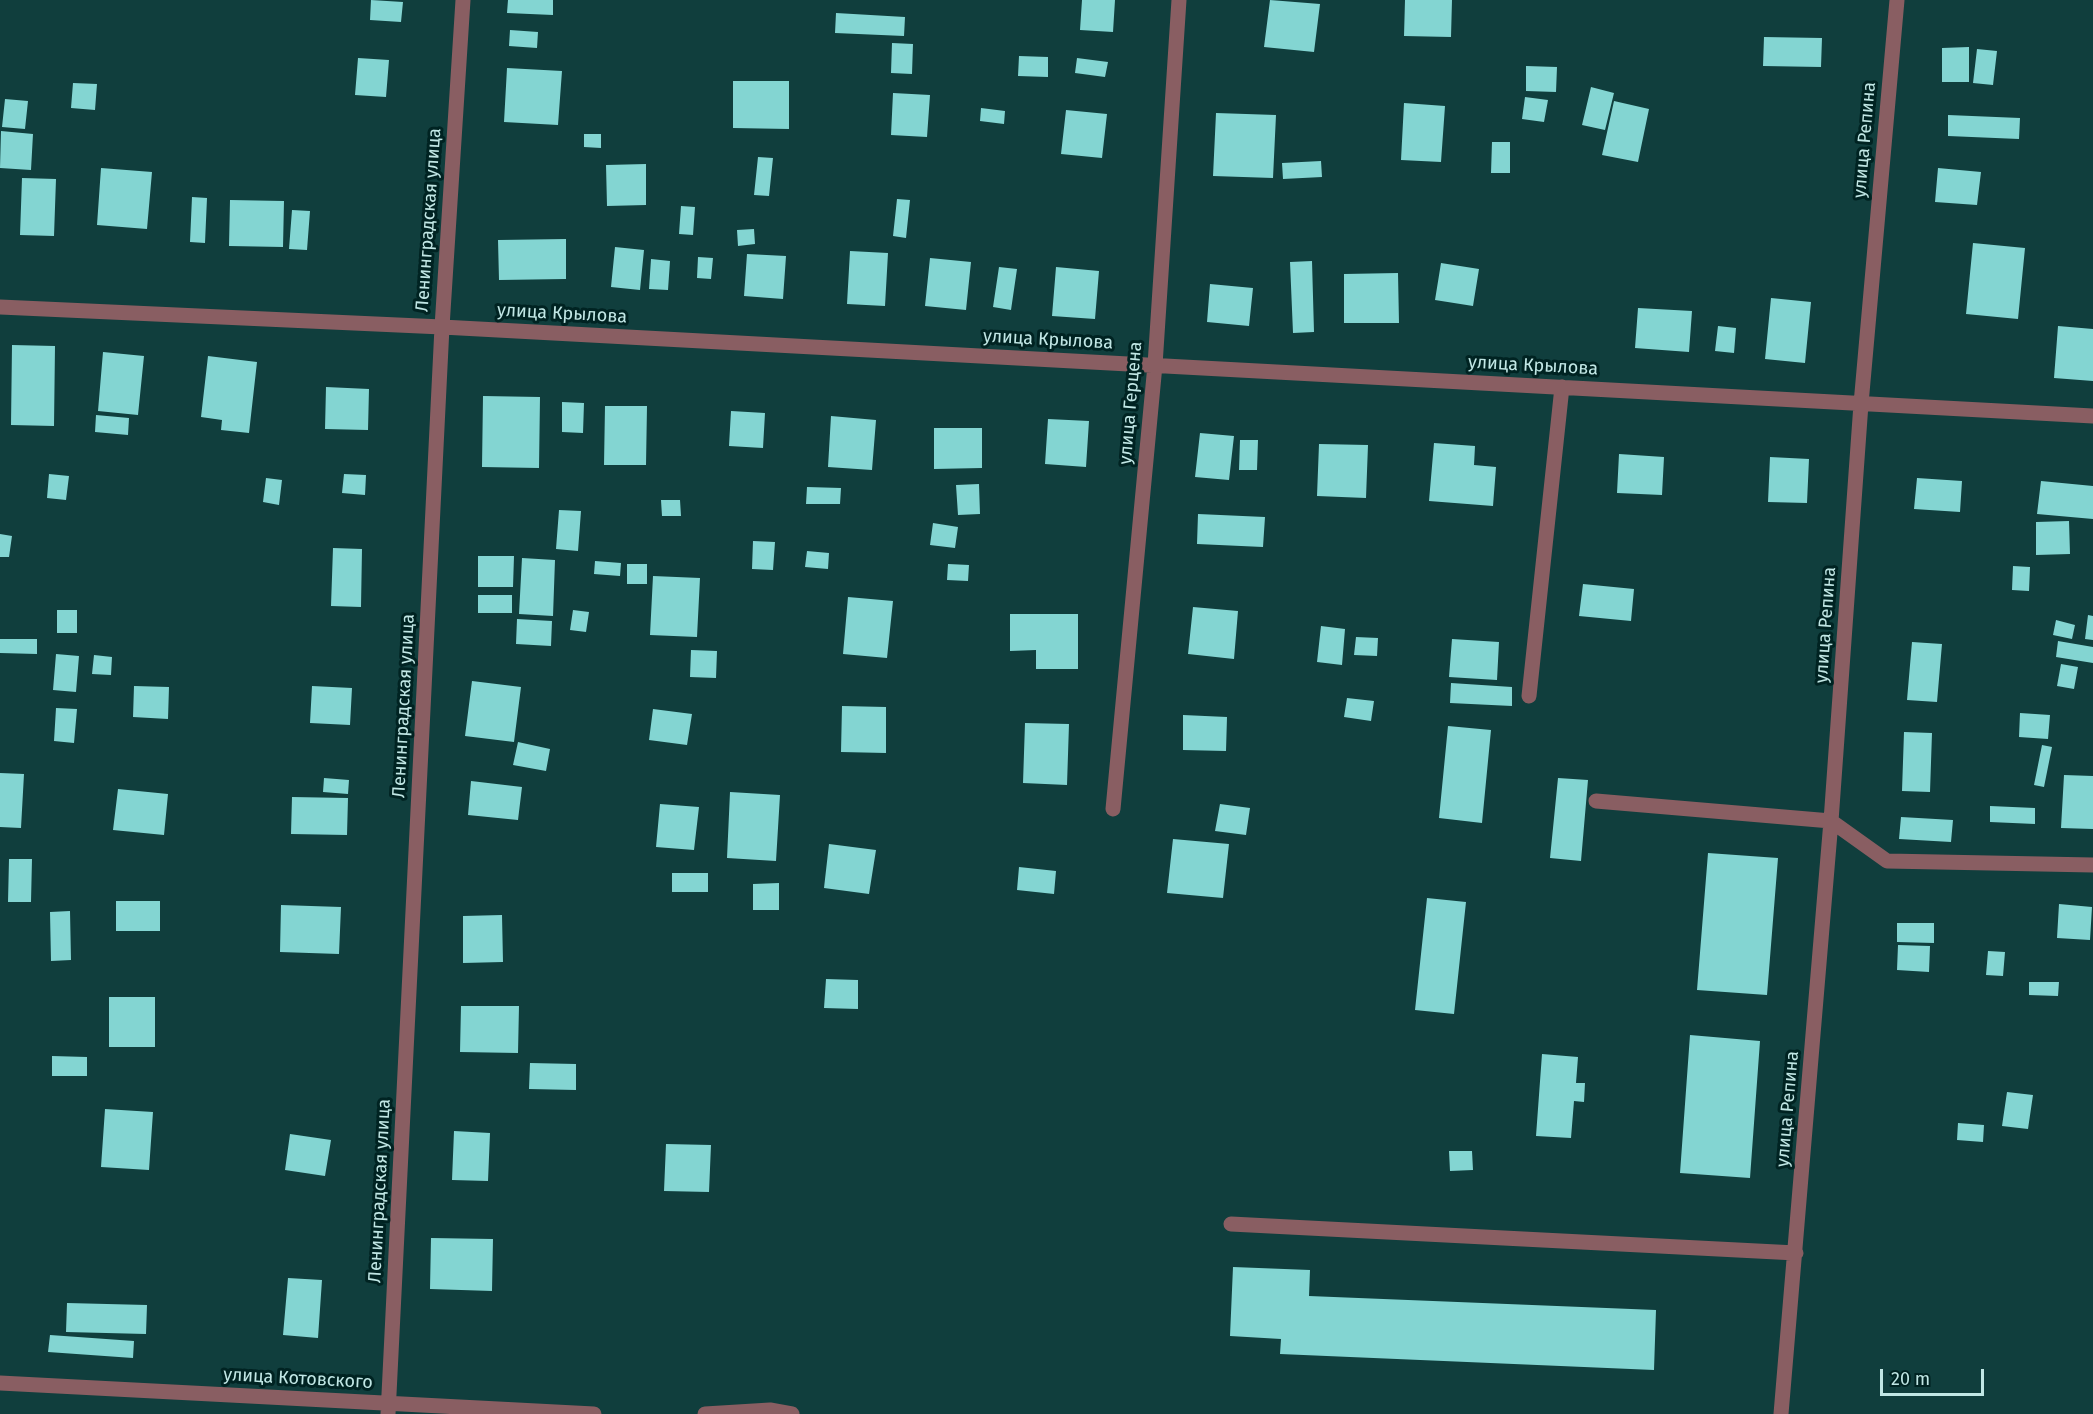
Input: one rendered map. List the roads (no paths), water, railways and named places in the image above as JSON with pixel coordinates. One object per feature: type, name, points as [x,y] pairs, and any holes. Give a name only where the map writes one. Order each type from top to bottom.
[{"type":"street","name":"Ленинградская улица","points":[[389,1409],[442,327],[463,0]]},
{"type":"street","name":"улица Герцена","points":[[1113,809],[1155,365],[1179,0]]},
{"type":"street","name":"улица Репина","points":[[1782,1414],[1832,821],[1861,404],[1897,0]]},
{"type":"street","name":"улица Крылова","points":[[0,307],[442,327],[2093,416]]},
{"type":"street","points":[[1529,696],[1562,387]]},
{"type":"street","points":[[1596,801],[1832,821],[1887,861],[2093,865]]},
{"type":"street","points":[[1232,1224],[1796,1252]]},
{"type":"street","name":"улица Котовского","points":[[0,1383],[389,1409],[594,1414]]},
{"type":"street","points":[[705,1414],[770,1410],[792,1414]]}]
